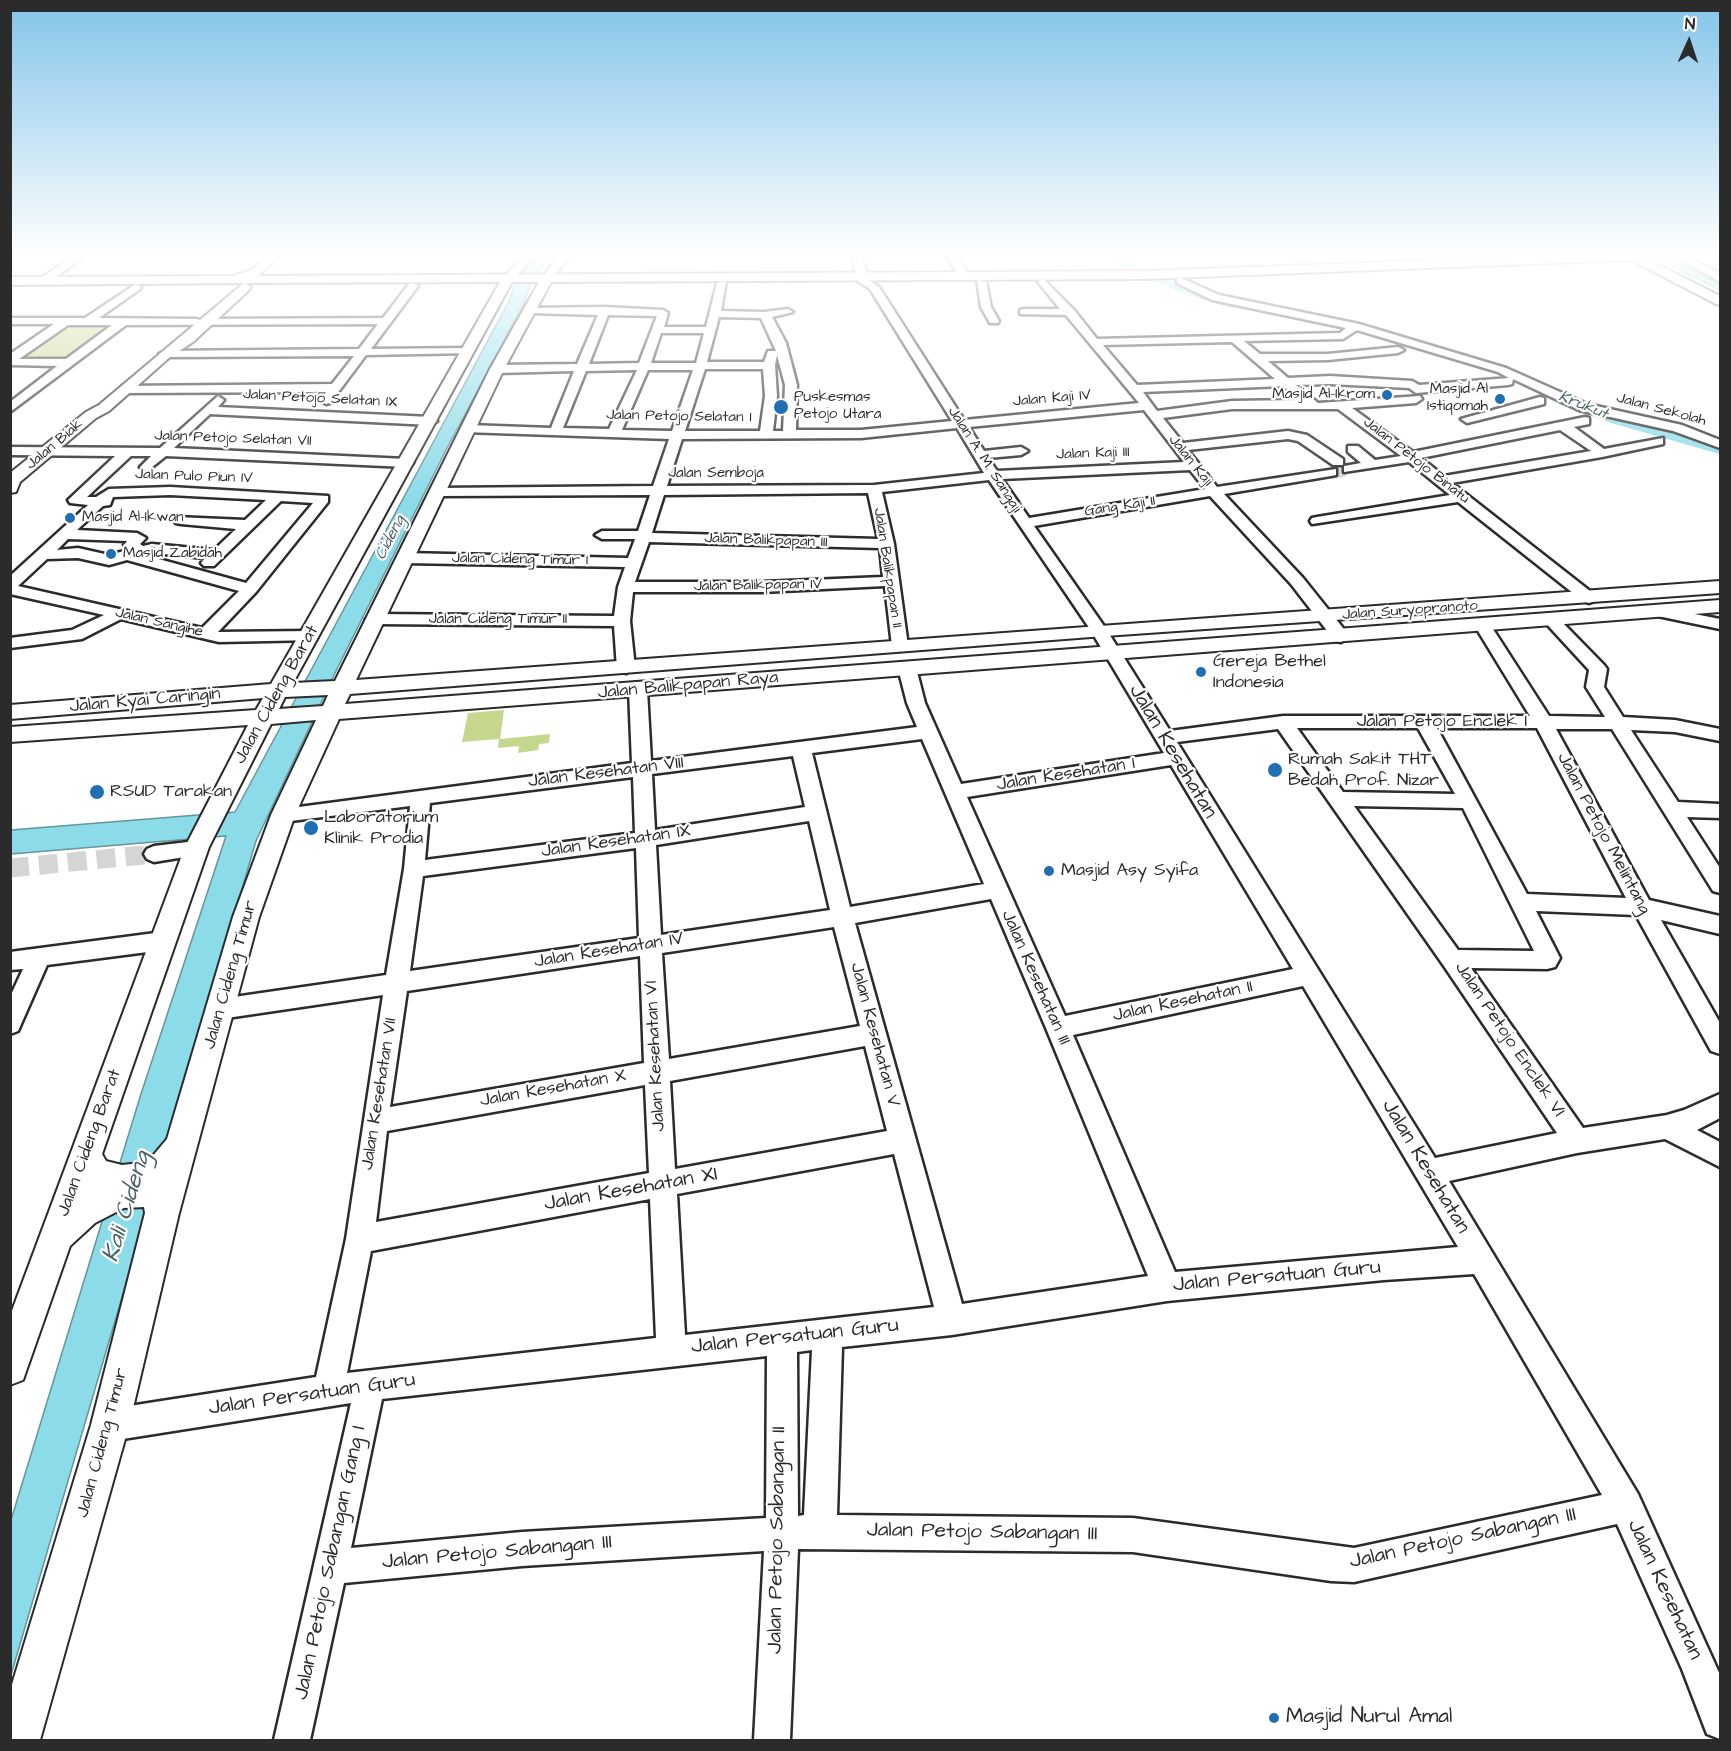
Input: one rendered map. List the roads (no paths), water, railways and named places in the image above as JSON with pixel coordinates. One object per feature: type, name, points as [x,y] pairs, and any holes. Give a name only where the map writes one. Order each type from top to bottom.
[{"type":"main road","name":"Jalan Biak","points":[[10,488],[26,480],[53,451],[126,389],[181,338]]},
{"type":"main road","name":"Jalan Cideng Barat","points":[[11,1366],[55,1240],[95,1179],[163,941],[196,848],[216,807],[285,690],[310,636],[406,463],[431,421],[467,390],[468,351],[476,338]]},
{"type":"main road","name":"Jalan Cideng Timur","points":[[18,1740],[110,1425],[160,1192],[185,1140],[246,917],[283,815],[325,713],[469,429],[467,390],[497,369],[514,338]]},
{"type":"main road","name":"Jalan Suryopranoto","points":[[1098,630],[1326,617],[1589,598],[1720,606]]},
{"type":"main road","name":"Jalan Suryopranoto","points":[[1111,652],[1341,637],[1720,606]]},
{"type":"main road","name":"Jalan Balikpapan Raya","points":[[285,690],[626,668],[1098,630]]},
{"type":"main road","name":"Jalan Balikpapan Raya","points":[[270,715],[638,690],[1111,652]]},
{"type":"main road","name":"Jalan Kyai Caringin","points":[[10,712],[285,690]]},
{"type":"main road","name":"Jalan Kyai Caringin","points":[[10,735],[270,715]]},
{"type":"main road","points":[[55,1240],[72,1220],[95,1179],[108,1196],[134,1190],[160,1192],[185,1140]]},
{"type":"street","points":[[10,361],[43,338]]},
{"type":"street","points":[[10,408],[103,338]]},
{"type":"street","points":[[315,415],[371,338]]},
{"type":"street","points":[[556,430],[593,338]]},
{"type":"street","points":[[614,433],[655,338]]},
{"type":"street","points":[[626,668],[622,621],[626,586],[660,491],[675,435],[708,338]]},
{"type":"street","name":"Jalan A. M. Sangaji","points":[[906,338],[993,476],[1098,630]]},
{"type":"street","name":"Jalan Kaji","points":[[1092,338],[1215,493],[1267,548],[1341,637]]},
{"type":"street","points":[[1096,342],[1174,339],[1236,342],[1310,338]]},
{"type":"street","name":"Jalan Sekolah","points":[[1385,338],[1502,370],[1583,407],[1677,428],[1720,444]]},
{"type":"street","points":[[1174,339],[1183,352]]},
{"type":"street","points":[[766,435],[771,396],[769,365],[777,340]]},
{"type":"street","points":[[777,340],[791,385],[789,435]]},
{"type":"street","points":[[20,341],[38,341]]},
{"type":"street","points":[[1218,350],[1236,342]]},
{"type":"street","points":[[1236,342],[1310,404]]},
{"type":"street","points":[[171,349],[468,351]]},
{"type":"street","points":[[1260,362],[1398,350]]},
{"type":"street","points":[[10,361],[70,363]]},
{"type":"street","points":[[1260,362],[1285,366]]},
{"type":"street","points":[[497,369],[769,365]]},
{"type":"street","points":[[1134,388],[1351,381],[1412,385],[1421,397],[1342,406]]},
{"type":"street","points":[[1416,389],[1508,381]]},
{"type":"street","points":[[126,389],[334,388]]},
{"type":"street","points":[[147,467],[229,389]]},
{"type":"street","points":[[227,411],[248,389]]},
{"type":"street","points":[[1467,419],[1540,401]]},
{"type":"street","name":"Jalan Kaji IV","points":[[960,424],[1232,405],[1310,404]]},
{"type":"street","name":"Jalan Petojo Binatu","points":[[1310,404],[1325,407],[1342,406],[1361,418],[1589,598]]},
{"type":"street","points":[[1509,407],[1576,433],[1602,453]]},
{"type":"street","name":"Jalan Petojo Selatan IX","points":[[207,410],[431,421]]},
{"type":"street","points":[[1361,418],[1390,414]]},
{"type":"street","points":[[1036,417],[1047,432]]},
{"type":"street","name":"Gang Kaji II","points":[[1025,523],[1215,493],[1339,468],[1412,458],[1419,454],[1585,420]]},
{"type":"street","name":"Jalan Petojo Selatan I","points":[[469,429],[675,435],[789,435],[861,434],[960,424]]},
{"type":"street","points":[[1179,447],[1294,435],[1339,468]]},
{"type":"street","points":[[1441,481],[1658,441]]},
{"type":"street","points":[[1353,449],[1372,465]]},
{"type":"street","name":"Jalan Petojo Selatan VII","points":[[10,451],[165,452],[406,463]]},
{"type":"street","points":[[128,451],[75,500],[96,502],[145,496],[163,502]]},
{"type":"street","points":[[980,455],[1021,451]]},
{"type":"street","name":"Jalan Kaji III","points":[[993,476],[1194,466]]},
{"type":"street","name":"Jalan Semboja","points":[[438,492],[874,489],[993,476]]},
{"type":"street","name":"Jalan Balikpapan II","points":[[874,489],[887,544],[900,646]]},
{"type":"street","name":"Jalan Pulo Piun IV","points":[[96,502],[109,493],[145,496],[277,496],[324,500],[250,589]]},
{"type":"street","points":[[197,573],[277,496]]},
{"type":"street","points":[[1317,521],[1461,496]]},
{"type":"street","points":[[10,587],[96,502]]},
{"type":"street","points":[[182,520],[247,525]]},
{"type":"street","points":[[62,534],[137,537],[139,538],[131,545],[134,553]]},
{"type":"street","name":"Jalan Balikpapan III","points":[[602,535],[887,544]]},
{"type":"street","points":[[41,555],[78,553],[109,561],[152,548],[218,555]]},
{"type":"street","points":[[134,553],[250,589],[206,634]]},
{"type":"street","name":"Jalan Cideng Timur I","points":[[405,558],[635,563]]},
{"type":"street","name":"Jalan Balikpapan IV","points":[[626,586],[762,587],[890,581]]},
{"type":"street","name":"Jalan Sangihe","points":[[10,587],[219,637],[310,636]]},
{"type":"street","points":[[10,643],[76,635],[120,614]]},
{"type":"street","name":"Jalan Cideng Timur II","points":[[374,619],[622,621]]},
{"type":"street","points":[[1551,620],[1598,669],[1595,687],[1620,723],[1720,885]]},
{"type":"street","name":"Jalan Petojo Melintang","points":[[1484,626],[1543,722],[1642,907],[1720,1044]]},
{"type":"street","name":"Jalan Kesehatan","points":[[1098,630],[1429,1172],[1626,1506],[1698,1663],[1720,1721]]},
{"type":"street","name":"Jalan Kesehatan III","points":[[907,668],[916,703],[1058,1028],[1167,1287]]},
{"type":"street","name":"Jalan Kesehatan VI","points":[[638,690],[671,1350]]},
{"type":"street","points":[[1283,722],[1452,958]]},
{"type":"street","name":"Jalan Petojo Enclek I","points":[[1170,748],[1283,722],[1620,723],[1675,726],[1720,735]]},
{"type":"street","points":[[1425,723],[1469,801],[1521,902],[1642,907],[1720,925]]},
{"type":"street","name":"Jalan Kesehatan VIII","points":[[283,815],[929,732]]},
{"type":"street","name":"Jalan Kesehatan V","points":[[801,748],[842,917],[952,1320]]},
{"type":"street","name":"Jalan Kesehatan I","points":[[956,792],[1170,748]]},
{"type":"street","name":"Jalan Kesehatan VII","points":[[328,1390],[360,1239],[375,1121],[414,869],[421,797]]},
{"type":"street","points":[[1339,800],[1469,801]]},
{"type":"street","points":[[1671,809],[1720,812]]},
{"type":"street","name":"Jalan Kesehatan IX","points":[[414,869],[646,839],[818,812]]},
{"type":"street","points":[[154,854],[196,848]]},
{"type":"street","name":"Jalan Kesehatan IV","points":[[220,1009],[842,917],[997,890]]},
{"type":"street","name":"Jalan Petojo Enclek VI","points":[[1452,958],[1548,959],[1521,902]]},
{"type":"street","points":[[10,960],[163,941]]},
{"type":"street","points":[[10,1024],[40,956]]},
{"type":"street","name":"Jalan Petojo Enclek VI","points":[[1452,958],[1577,1141]]},
{"type":"street","name":"Jalan Kesehatan II","points":[[1058,1028],[1308,976]]},
{"type":"street","name":"Jalan Kesehatan X","points":[[375,1121],[874,1034]]},
{"type":"street","points":[[1429,1172],[1577,1141],[1666,1127],[1689,1121],[1720,1105]]},
{"type":"street","points":[[1666,1127],[1720,1155]]},
{"type":"street","name":"Jalan Kesehatan XI","points":[[360,1239],[903,1140]]},
{"type":"street","name":"Jalan Persatuan Guru","points":[[110,1425],[328,1390],[952,1320],[1167,1287],[1384,1266],[1480,1260]]},
{"type":"street","points":[[820,1531],[828,1334]]},
{"type":"street","name":"Jalan Petojo Sabangan II","points":[[772,1740],[782,1533],[782,1340]]},
{"type":"street","name":"Jalan Petojo Sabangan Gang I","points":[[292,1740],[332,1567],[370,1386]]},
{"type":"street","name":"Jalan Petojo Sabangan III","points":[[332,1567],[522,1549],[820,1531],[1133,1535],[1331,1564],[1354,1564],[1626,1506]]},
{"type":"water","points":[[489,338],[506,338],[447,448],[336,671],[256,841],[11,1675],[11,1520],[140,1097],[226,836],[11,854],[11,830],[235,812]]},
{"type":"waterway","name":"Krukut","points":[[1565,401],[1617,420],[1720,449]]},
{"type":"tunnel","points":[[1331,472],[1349,469]]},
{"type":"tunnel","points":[[10,868],[154,854]]},
{"type":"place","name":"Masjid Al-Ikrom","points":[[1387,395]]},
{"type":"place","name":"Masjid Al Istiqomah","points":[[1500,399]]},
{"type":"place","name":"Puskesmas Petojo Utara","points":[[781,407]]},
{"type":"place","name":"Masjid Al-Ikwan","points":[[70,518]]},
{"type":"place","name":"Masjid Zabidah","points":[[111,554]]},
{"type":"place","name":"Gereja Bethel Indonesia","points":[[1201,672]]},
{"type":"place","name":"Rumah Sakit THT Bedah Prof. Nizar","points":[[1275,770]]},
{"type":"place","name":"RSUD Tarakan","points":[[97,792]]},
{"type":"place","name":"Laboratorium Klinik Prodia","points":[[311,828]]},
{"type":"place","name":"Masjid Asy Syifa","points":[[1049,871]]},
{"type":"place","name":"Masjid Nurul Amal","points":[[1274,1718]]},
{"type":"water label","name":"Cideng","points":[[391,538]]},
{"type":"water label","name":"Kali Cideng","points":[[128,1207]]}]
